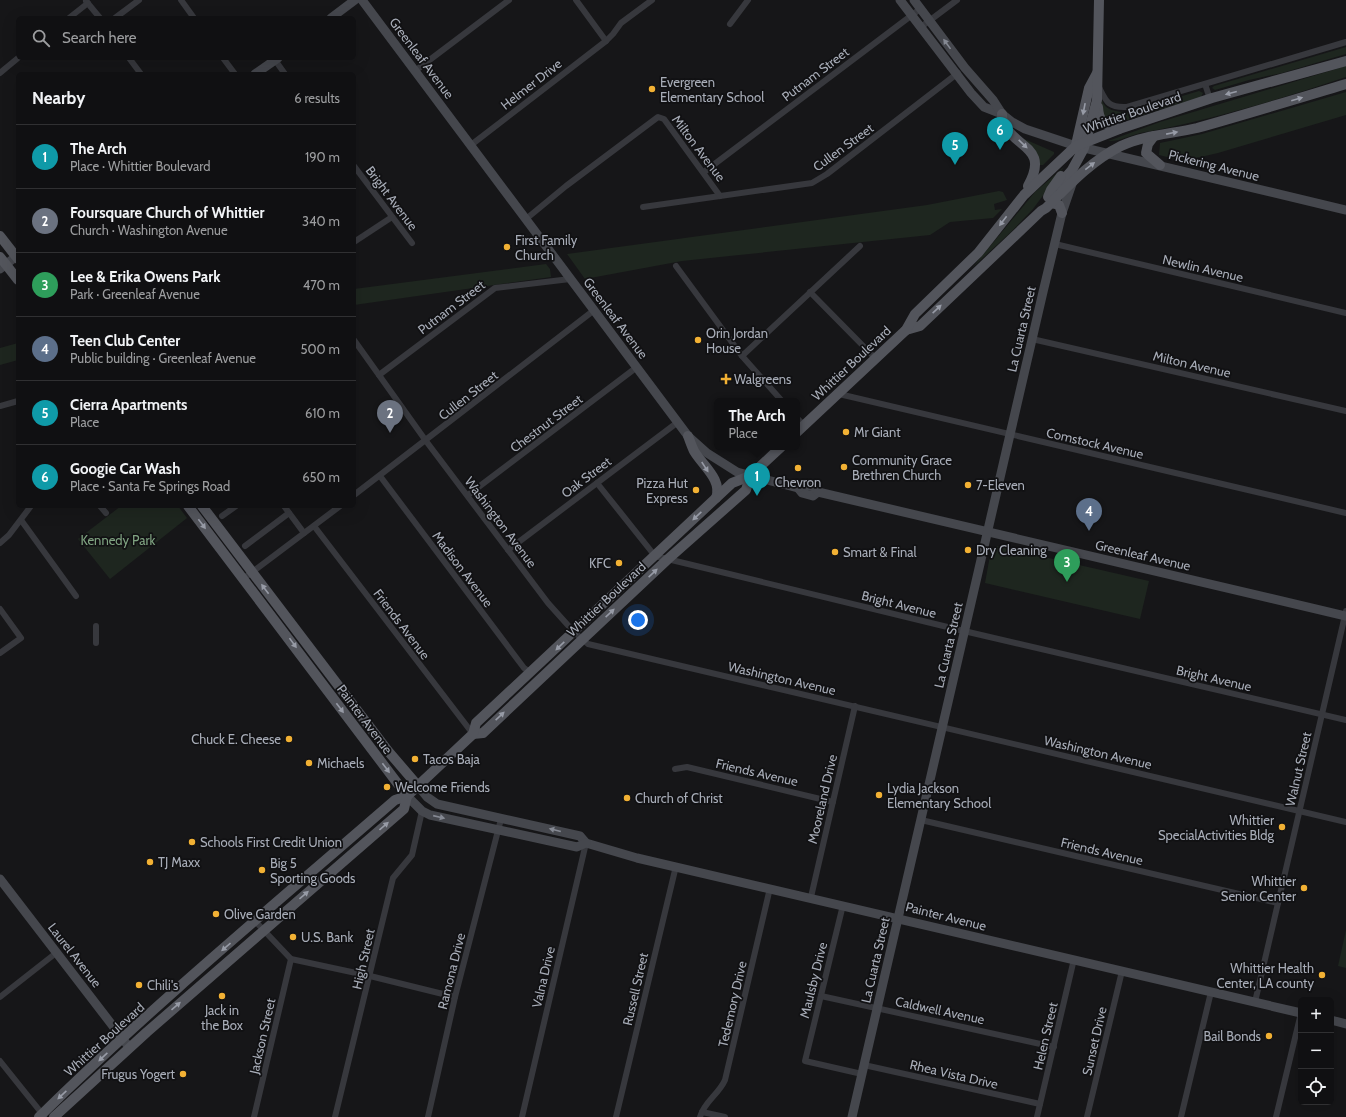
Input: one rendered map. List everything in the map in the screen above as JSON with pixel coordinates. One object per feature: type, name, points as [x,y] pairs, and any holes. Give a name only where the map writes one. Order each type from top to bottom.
[{"type":"main road","points":[[1099,0],[1097,78],[1099,116],[1102,122],[1118,129]]},
{"type":"main road","name":"Whittier Boulevard","points":[[800,424],[838,394],[906,330],[915,314],[978,253],[1024,195],[1082,145],[1118,129],[1210,99],[1346,61]]},
{"type":"main road","points":[[1082,145],[1089,88],[1097,78]]},
{"type":"main road","name":"Whittier Boulevard","points":[[906,330],[920,326],[1041,211],[1050,200],[1074,179],[1108,153],[1122,145],[1154,136],[1196,128],[1346,84]]},
{"type":"main road","points":[[1062,214],[1059,205],[1050,200],[1051,190],[1082,145],[1097,100]]},
{"type":"main road","points":[[1002,114],[1004,126],[1026,146],[1033,155],[1035,171],[1024,195]]},
{"type":"main road","points":[[1154,136],[1148,144],[1146,153],[1160,165]]},
{"type":"main road","points":[[0,236],[16,256]]},
{"type":"main road","points":[[2,263],[16,278]]},
{"type":"main road","points":[[688,436],[694,451],[716,482],[719,489],[716,498]]},
{"type":"main road","name":"Whittier Boulevard","points":[[42,1116],[123,1039],[395,800],[407,796],[473,734],[476,723],[732,483],[750,476],[778,450]]},
{"type":"main road","name":"Whittier Boulevard","points":[[473,734],[483,733],[668,559],[746,490],[750,476]]},
{"type":"main road","name":"Painter Avenue","points":[[190,508],[292,625],[396,762],[418,786]]},
{"type":"main road","name":"Painter Avenue","points":[[203,508],[248,576],[264,605],[407,796]]},
{"type":"main road","points":[[264,605],[271,606],[285,624],[292,625]]},
{"type":"main road","name":"Whittier Boulevard","points":[[54,1117],[129,1047],[404,809],[407,796]]},
{"type":"street","points":[[118,16],[139,0]]},
{"type":"street","points":[[181,0],[193,16]]},
{"type":"street","points":[[334,16],[355,0]]},
{"type":"street","name":"Greenleaf Avenue","points":[[362,0],[593,311],[688,436],[726,466],[750,476],[798,488],[804,485],[815,487],[818,492],[1346,614]]},
{"type":"street","points":[[415,71],[509,0]]},
{"type":"street","points":[[576,0],[606,41]]},
{"type":"street","name":"Helmer Drive","points":[[471,145],[606,41],[621,23],[652,0]]},
{"type":"street","points":[[730,24],[748,0]]},
{"type":"street","points":[[900,0],[956,75],[984,107],[1002,114]]},
{"type":"street","points":[[914,0],[965,68],[993,100],[1002,114]]},
{"type":"street","points":[[921,27],[957,0]]},
{"type":"street","points":[[71,16],[87,2],[98,16]]},
{"type":"street","name":"Putnam Street","points":[[704,172],[920,9]]},
{"type":"street","points":[[1097,78],[1109,105],[1120,108],[1127,107],[1346,42]]},
{"type":"street","points":[[0,73],[16,60]]},
{"type":"street","points":[[130,60],[140,72]]},
{"type":"street","points":[[224,60],[234,72]]},
{"type":"street","points":[[258,72],[275,60]]},
{"type":"street","points":[[277,60],[284,72]]},
{"type":"street","name":"Cullen Street","points":[[643,207],[812,183],[827,174],[965,68]]},
{"type":"street","points":[[1205,84],[1210,99]]},
{"type":"street","name":"Pickering Avenue","points":[[1002,114],[1012,122],[1025,128],[1108,153],[1346,210]]},
{"type":"street","name":"Milton Avenue","points":[[526,219],[566,186],[658,117],[664,119],[720,196]]},
{"type":"street","name":"Bright Avenue","points":[[356,169],[412,243]]},
{"type":"street","name":"La Cuarta Street","points":[[852,1117],[1032,339],[1062,214],[1074,179]]},
{"type":"street","points":[[356,241],[392,217]]},
{"type":"street","name":"Newlin Avenue","points":[[1055,244],[1346,313]]},
{"type":"street","points":[[742,356],[860,246]]},
{"type":"street","points":[[2,263],[16,257]]},
{"type":"street","points":[[676,266],[742,356],[779,398]]},
{"type":"street","name":"Putnam Street","points":[[379,375],[495,288],[570,279]]},
{"type":"street","points":[[810,292],[876,358]]},
{"type":"street","name":"Cullen Street","points":[[356,494],[593,311]]},
{"type":"street","name":"Milton Avenue","points":[[1032,339],[1346,412]]},
{"type":"street","name":"Washington Avenue","points":[[356,344],[508,550],[574,632],[588,644],[1346,822]]},
{"type":"street","name":"Chestnut Street","points":[[468,495],[637,367]]},
{"type":"street","name":"Comstock Avenue","points":[[838,394],[1346,513]]},
{"type":"street","points":[[0,406],[16,402]]},
{"type":"street","name":"Oak Street","points":[[508,550],[678,422]]},
{"type":"street","name":"Madison Avenue","points":[[380,476],[524,668],[531,673]]},
{"type":"street","points":[[597,483],[655,556]]},
{"type":"street","points":[[0,543],[9,535],[30,508]]},
{"type":"street","points":[[102,508],[106,513]]},
{"type":"street","points":[[222,516],[233,508]]},
{"type":"street","points":[[285,508],[304,533]]},
{"type":"street","points":[[248,576],[337,508]]},
{"type":"street","points":[[245,546],[289,513]]},
{"type":"street","points":[[21,520],[76,596]]},
{"type":"street","name":"Friends Avenue","points":[[314,526],[473,734]]},
{"type":"street","name":"Bright Avenue","points":[[655,556],[964,631],[1346,720]]},
{"type":"street","points":[[0,609],[21,638],[0,653]]},
{"type":"street","name":"Walnut Street","points":[[1255,1002],[1346,614]]},
{"type":"street","points":[[96,626],[96,643]]},
{"type":"street","name":"Mooreland Drive","points":[[811,897],[855,706]]},
{"type":"street","name":"Friends Avenue","points":[[675,769],[687,767],[833,802]]},
{"type":"street","name":"Painter Avenue","points":[[418,786],[437,804],[580,836],[586,843],[676,866],[1298,1012]]},
{"type":"street","name":"Painter Avenue","points":[[407,796],[422,811],[577,847],[586,843]]},
{"type":"street","name":"High Street","points":[[335,1117],[393,878],[412,855],[422,811]]},
{"type":"street","name":"Ramona Drive","points":[[428,1117],[455,997],[502,819]]},
{"type":"street","name":"Friends Avenue","points":[[921,820],[1278,903]]},
{"type":"street","name":"Valna Drive","points":[[522,1117],[586,843]]},
{"type":"street","name":"Russell Street","points":[[616,1117],[676,866]]},
{"type":"street","name":"Laurel Avenue","points":[[0,879],[3,890],[56,953],[129,1047]]},
{"type":"street","name":"Tedemory Drive","points":[[701,1114],[722,1087],[725,1080],[770,888]]},
{"type":"street","name":"Maulsby Drive","points":[[805,1061],[843,905]]},
{"type":"street","points":[[256,922],[291,959],[370,976],[455,997]]},
{"type":"street","points":[[0,997],[56,953]]},
{"type":"street","name":"Jackson Street","points":[[254,1117],[291,959]]},
{"type":"street","name":"Helen Street","points":[[1037,1117],[1074,959]]},
{"type":"street","name":"Sunset Drive","points":[[1087,1117],[1122,970]]},
{"type":"street","points":[[1181,1117],[1211,992]]},
{"type":"street","name":"Caldwell Avenue","points":[[821,996],[1054,1046]]},
{"type":"street","points":[[1334,1021],[1346,1024]]},
{"type":"street","points":[[1276,1117],[1298,1025]]},
{"type":"street","points":[[0,1061],[42,1116]]},
{"type":"street","name":"Rhea Vista Drive","points":[[805,1061],[863,1070],[1040,1104]]},
{"type":"street","points":[[701,1114],[725,1117]]},
{"type":"green space","points":[[1346,47],[1346,54],[1282,73],[1249,80],[1215,90],[1212,88],[1214,86]]},
{"type":"green space","points":[[1346,66],[1346,77],[1295,94],[1218,116],[1140,133],[1116,141],[1108,141],[1160,122]]},
{"type":"green space","points":[[1199,91],[1203,93],[1201,97],[1114,124],[1105,119],[1101,108],[1102,100],[1109,109],[1125,113]]},
{"type":"green space","points":[[1346,92],[1346,115],[1218,153],[1183,161],[1159,155],[1160,143],[1202,134]]},
{"type":"green space","points":[[1022,138],[1054,152],[1054,154],[1043,165],[1038,165]]},
{"type":"green space","points":[[1064,167],[1033,209],[1012,231],[972,268],[1035,192]]},
{"type":"green space","points":[[999,191],[1003,192],[1007,200],[994,204],[995,210],[1002,209],[993,218],[950,222],[930,235],[682,261],[585,279],[567,254],[927,205]]},
{"type":"green space","points":[[546,264],[550,269],[551,277],[356,305],[356,289]]},
{"type":"green space","points":[[16,344],[16,361],[0,365],[0,348]]},
{"type":"green space","name":"Kennedy Park","points":[[118,508],[180,508],[187,518],[110,579],[78,539]]},
{"type":"green space","points":[[997,546],[1149,581],[1140,619],[985,583],[991,550]]},
{"type":"green space","points":[[1346,930],[1346,968],[1338,966]]},
{"type":"place","name":"Evergreen Elementary School","points":[[652,89]]},
{"type":"place","name":"Googie Car Wash","points":[[1000,150]]},
{"type":"place","name":"Cierra Apartments","points":[[955,165]]},
{"type":"place","name":"First Family Church","points":[[507,247]]},
{"type":"place","name":"Orin Jordan House","points":[[698,340]]},
{"type":"place","name":"Walgreens","points":[[726,379]]},
{"type":"place","name":"Mr Giant","points":[[846,432]]},
{"type":"place","name":"Foursquare Church of Whittier","points":[[390,433]]},
{"type":"place","name":"Community Grace Brethren Church","points":[[844,467]]},
{"type":"place","name":"Chevron","points":[[798,468]]},
{"type":"place","name":"7-Eleven","points":[[968,485]]},
{"type":"place","name":"Pizza Hut Express","points":[[696,490]]},
{"type":"place","name":"The Arch","points":[[757,496]]},
{"type":"place","name":"Teen Club Center","points":[[1089,531]]},
{"type":"place","name":"Dry Cleaning","points":[[968,550]]},
{"type":"place","name":"Smart & Final","points":[[835,552]]},
{"type":"place","name":"KFC","points":[[619,563]]},
{"type":"place","name":"Lee & Erika Owens Park","points":[[1067,582]]},
{"type":"place","name":"Chuck E. Cheese","points":[[289,739]]},
{"type":"place","name":"Tacos Baja","points":[[415,759]]},
{"type":"place","name":"Michaels","points":[[309,763]]},
{"type":"place","name":"Welcome Friends","points":[[387,787]]},
{"type":"place","name":"Lydia Jackson Elementary School","points":[[879,795]]},
{"type":"place","name":"Church of Christ","points":[[627,798]]},
{"type":"place","name":"Whittier SpecialActivities Bldg","points":[[1282,827]]},
{"type":"place","name":"Schools First Credit Union","points":[[192,842]]},
{"type":"place","name":"TJ Maxx","points":[[150,862]]},
{"type":"place","name":"Big 5 Sporting Goods","points":[[262,870]]},
{"type":"place","name":"Whittier Senior Center","points":[[1304,888]]},
{"type":"place","name":"Olive Garden","points":[[216,914]]},
{"type":"place","name":"U.S. Bank","points":[[293,937]]},
{"type":"place","name":"Whittier Health Center, LA county","points":[[1322,975]]},
{"type":"place","name":"Chili's","points":[[139,985]]},
{"type":"place","name":"Jack in the Box","points":[[222,996]]},
{"type":"place","name":"Bail Bonds","points":[[1269,1036]]},
{"type":"place","name":"Frugus Yogert","points":[[183,1074]]}]
